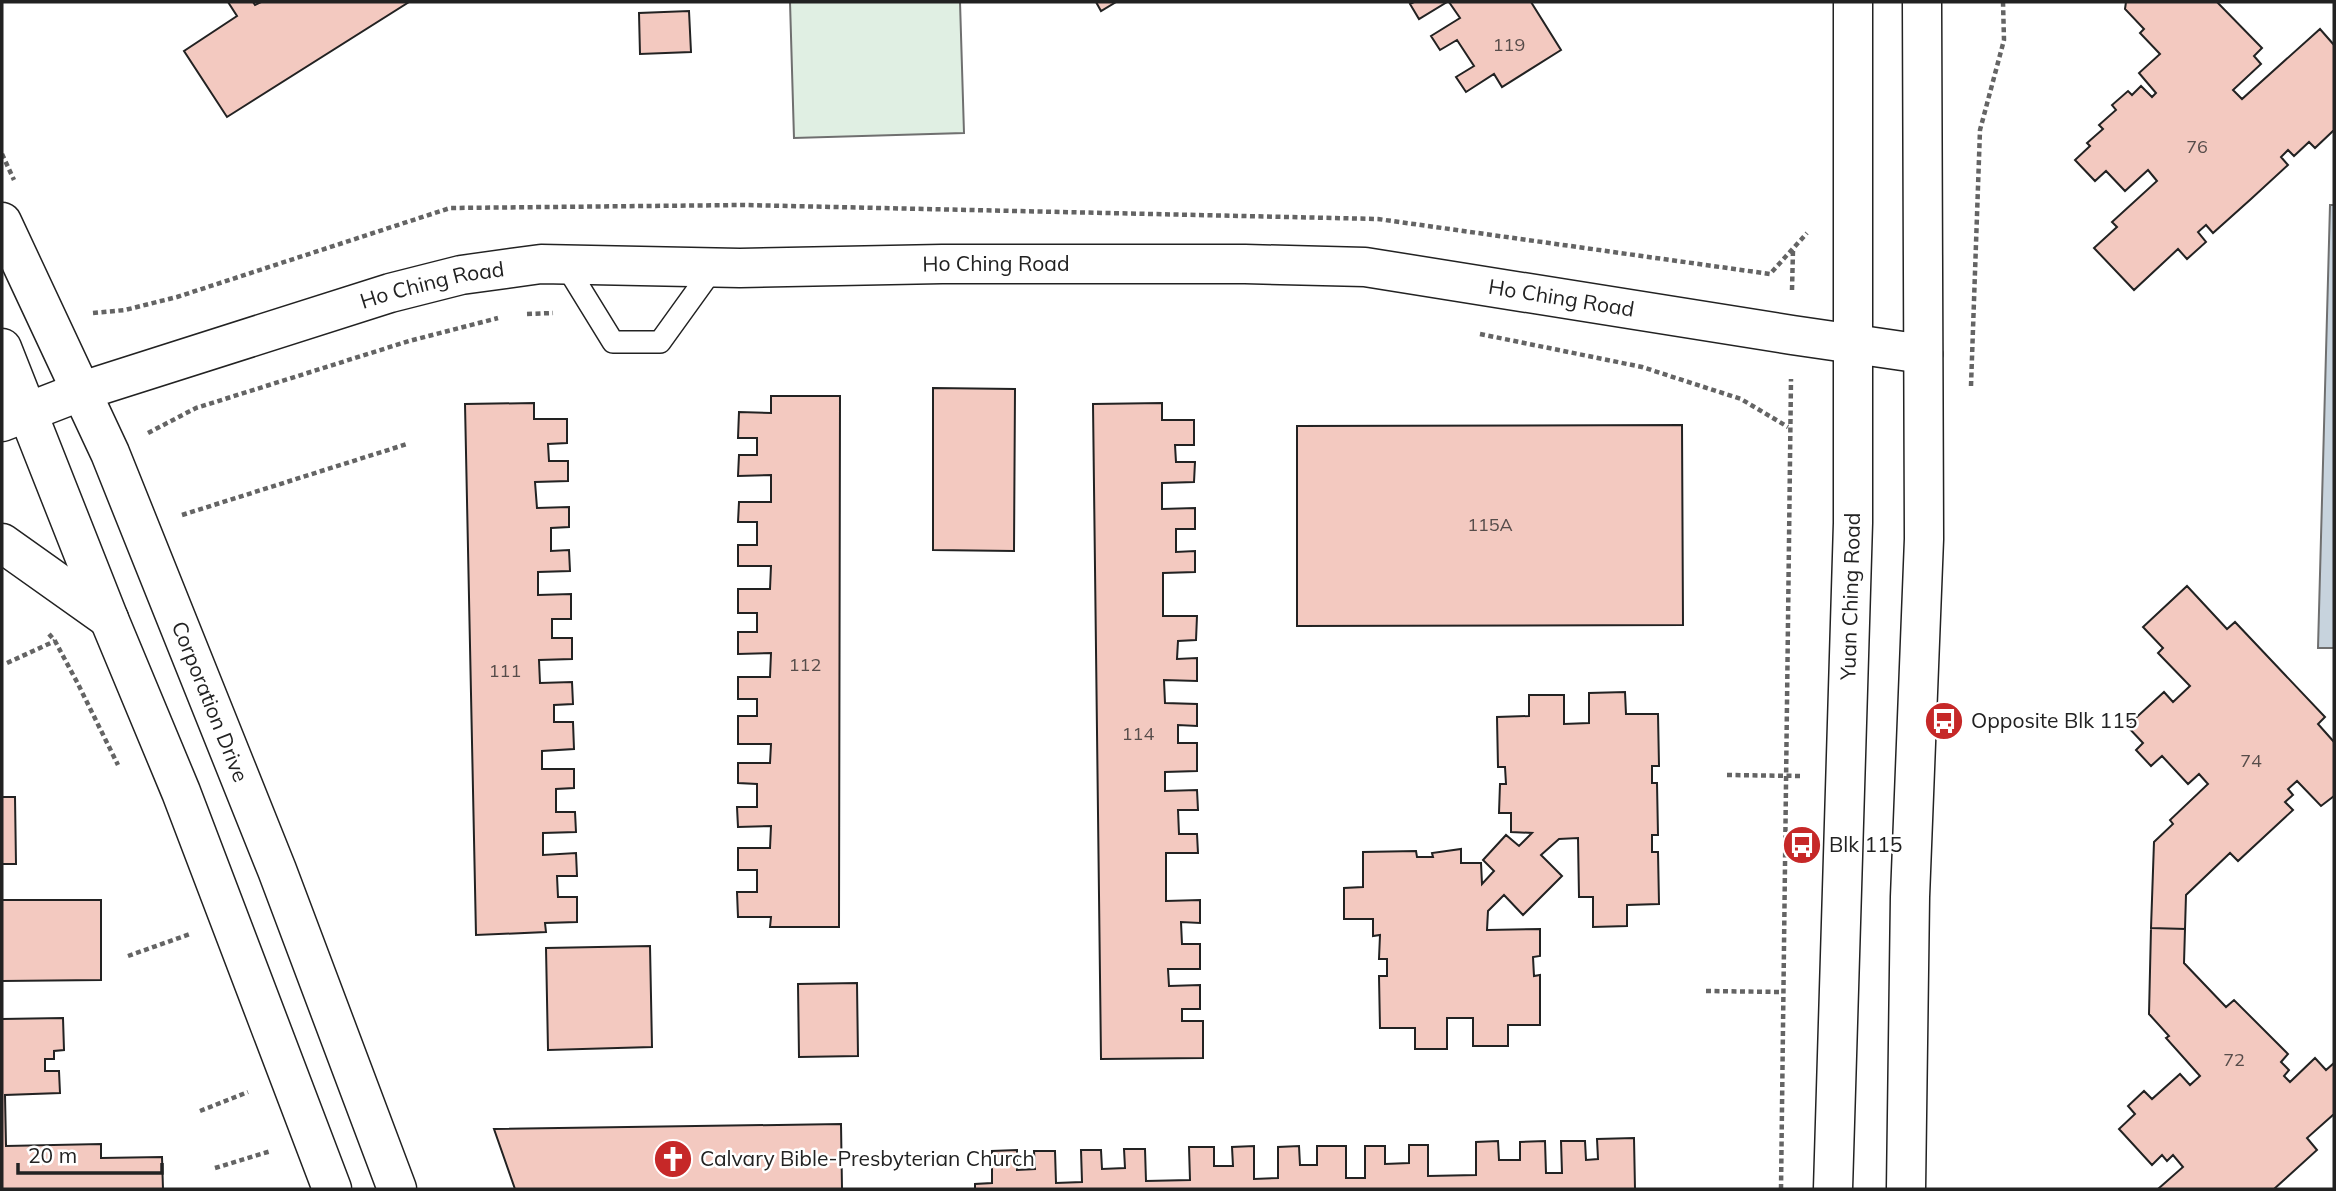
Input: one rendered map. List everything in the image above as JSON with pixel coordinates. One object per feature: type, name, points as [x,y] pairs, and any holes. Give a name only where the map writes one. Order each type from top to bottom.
[{"type":"street","name":"Yuan Ching Road","points":[[1833,1189],[1853,523],[1853,2]]},
{"type":"street","points":[[1906,1189],[1910,897],[1924,539],[1922,2]]},
{"type":"street","name":"Corporation Drive","points":[[2,222],[110,453],[277,870],[397,1189]]},
{"type":"street","name":"Ho Ching Road","points":[[15,417],[82,391],[390,293],[461,275],[541,264],[715,267],[1245,264],[1365,267],[1923,354]]},
{"type":"street","points":[[2,348],[15,417],[109,619],[181,792],[332,1189]]},
{"type":"street","points":[[2,543],[109,619]]},
{"type":"lane","points":[[565,264],[613,342],[660,342],[715,267]]},
{"type":"path","points":[[526,314],[595,313]]},
{"type":"path","points":[[139,437],[196,408],[409,341],[499,317]]},
{"type":"path","points":[[1471,332],[1642,366],[1741,399],[1788,428],[1780,1189]]},
{"type":"path","points":[[178,517],[407,444]]},
{"type":"path","points":[[6,663],[55,641]]},
{"type":"path","points":[[1727,775],[1844,777]]},
{"type":"path","points":[[128,956],[230,920]]},
{"type":"path","points":[[1706,991],[1782,992]]},
{"type":"path","points":[[200,1111],[257,1088]]},
{"type":"path","points":[[215,1168],[279,1148]]},
{"type":"green space","points":[[790,2],[960,2],[964,133],[794,138]]},
{"type":"shaded area","points":[[2330,205],[2334,205],[2334,648],[2318,648]]},
{"type":"building","points":[[228,2],[253,2],[255,5],[261,2],[409,2],[227,117],[184,51],[237,16]]},
{"type":"building","points":[[1096,2],[1116,2],[1101,11]]},
{"type":"building","points":[[1447,2],[1419,19],[1410,4]]},
{"type":"building","points":[[1449,2],[1531,2],[1561,50],[1502,87],[1494,74],[1466,92],[1456,77],[1474,66],[1457,40],[1440,50],[1431,36],[1460,18]]},
{"type":"building","points":[[2126,2],[2217,2],[2262,48],[2254,56],[2261,64],[2233,90],[2242,99],[2320,29],[2334,45],[2334,130],[2315,148],[2309,142],[2294,156],[2288,150],[2281,157],[2288,165],[2251,199],[2213,233],[2206,225],[2198,232],[2206,242],[2187,259],[2178,249],[2134,290],[2094,248],[2117,227],[2112,222],[2157,181],[2148,170],[2125,191],[2106,171],[2095,181],[2075,160],[2090,146],[2087,143],[2103,129],[2099,125],[2116,110],[2112,105],[2128,91],[2132,95],[2141,86],[2152,97],[2156,93],[2139,73],[2160,54],[2140,33],[2144,29],[2125,9]]},
{"type":"building","points":[[689,11],[691,52],[640,54],[639,13]]},
{"type":"building","points":[[933,388],[1015,389],[1014,551],[933,550]]},
{"type":"building","points":[[771,396],[840,396],[839,927],[770,927],[771,917],[738,917],[737,892],[757,892],[757,870],[738,870],[738,848],[770,848],[771,826],[738,827],[737,807],[757,807],[757,784],[738,783],[738,763],[770,763],[771,744],[738,744],[738,716],[757,716],[757,699],[738,699],[738,677],[770,677],[771,653],[738,654],[738,632],[757,632],[757,613],[738,613],[738,589],[770,589],[771,566],[738,566],[738,545],[757,545],[757,522],[738,522],[739,502],[771,502],[771,475],[738,476],[739,455],[757,455],[757,438],[738,438],[739,412],[771,413]]},
{"type":"building","points":[[534,403],[534,419],[567,419],[567,443],[548,444],[549,461],[568,461],[568,481],[535,482],[537,508],[569,507],[569,527],[551,528],[551,551],[569,550],[570,571],[538,572],[538,595],[571,594],[571,619],[552,619],[552,638],[572,638],[572,659],[539,660],[540,683],[572,682],[573,704],[554,705],[554,722],[573,722],[574,749],[542,751],[542,769],[574,769],[574,788],[556,789],[556,812],[575,812],[576,832],[543,833],[543,855],[576,853],[577,876],[557,876],[558,897],[577,897],[577,922],[545,923],[546,932],[476,935],[465,404]]},
{"type":"building","points":[[1162,403],[1162,420],[1194,420],[1194,445],[1175,445],[1176,462],[1195,462],[1194,482],[1162,483],[1162,509],[1195,508],[1195,529],[1176,529],[1176,552],[1195,551],[1195,572],[1163,573],[1163,616],[1197,616],[1196,640],[1178,641],[1177,659],[1197,658],[1197,681],[1164,680],[1165,703],[1197,704],[1197,726],[1178,725],[1178,743],[1197,743],[1197,771],[1165,772],[1165,791],[1197,790],[1198,810],[1178,810],[1179,834],[1197,834],[1198,853],[1166,853],[1166,901],[1200,900],[1200,923],[1181,922],[1182,944],[1200,944],[1200,969],[1168,969],[1169,986],[1200,985],[1200,1009],[1182,1009],[1182,1021],[1203,1021],[1203,1058],[1101,1059],[1093,404]]},
{"type":"building","points":[[1682,425],[1683,625],[1297,626],[1297,426]]},
{"type":"building","points":[[2187,586],[2227,629],[2235,622],[2325,717],[2318,724],[2334,742],[2334,796],[2321,806],[2297,781],[2288,789],[2293,795],[2285,802],[2293,810],[2238,861],[2230,853],[2186,895],[2185,929],[2151,928],[2154,842],[2173,824],[2170,820],[2208,784],[2199,774],[2188,784],[2162,756],[2151,766],[2136,750],[2143,743],[2127,726],[2164,692],[2173,702],[2190,686],[2158,653],[2163,648],[2143,627]]},
{"type":"building","points":[[1625,692],[1626,714],[1658,714],[1659,766],[1652,766],[1652,783],[1657,783],[1658,835],[1652,835],[1652,852],[1658,852],[1659,904],[1627,905],[1627,926],[1593,927],[1593,897],[1579,897],[1578,838],[1559,839],[1541,855],[1562,876],[1523,915],[1504,895],[1488,911],[1487,930],[1540,929],[1540,956],[1533,957],[1534,976],[1540,975],[1540,1025],[1508,1025],[1508,1046],[1473,1046],[1473,1018],[1447,1018],[1447,1049],[1415,1049],[1415,1028],[1380,1028],[1379,976],[1387,976],[1387,959],[1379,959],[1380,935],[1373,936],[1373,919],[1344,919],[1344,888],[1363,887],[1363,852],[1416,851],[1417,857],[1433,857],[1432,853],[1461,849],[1461,863],[1481,863],[1482,884],[1494,871],[1483,860],[1506,835],[1519,846],[1532,833],[1511,832],[1511,813],[1499,813],[1500,784],[1506,784],[1505,767],[1498,767],[1497,717],[1529,716],[1529,695],[1564,695],[1564,724],[1589,723],[1589,693]]},
{"type":"building","points":[[2,797],[15,797],[16,864],[2,864]]},
{"type":"building","points":[[2,900],[101,900],[101,980],[2,981]]},
{"type":"building","points":[[2151,928],[2185,929],[2184,963],[2226,1007],[2234,1000],[2288,1054],[2281,1062],[2289,1070],[2284,1076],[2290,1082],[2315,1058],[2326,1070],[2334,1063],[2334,1114],[2307,1138],[2317,1150],[2274,1189],[2158,1189],[2183,1167],[2173,1155],[2167,1161],[2162,1155],[2152,1165],[2119,1129],[2135,1114],[2128,1106],[2144,1091],[2152,1099],[2180,1074],[2190,1085],[2200,1076],[2166,1038],[2169,1036],[2149,1014]]},
{"type":"building","points":[[650,946],[652,1047],[548,1050],[546,948]]},
{"type":"building","points":[[857,983],[858,1056],[799,1057],[798,984]]},
{"type":"building","points":[[63,1018],[64,1050],[54,1051],[54,1059],[45,1059],[45,1071],[59,1071],[60,1093],[5,1095],[6,1146],[101,1144],[101,1158],[162,1157],[163,1189],[2,1189],[2,1019]]},
{"type":"building","name":"Calvary Bible-Presbyterian Church","points":[[841,1124],[842,1189],[515,1189],[494,1129]]},
{"type":"building","points":[[1634,1138],[1635,1189],[975,1189],[975,1184],[992,1183],[992,1151],[1017,1150],[1017,1170],[1035,1169],[1034,1151],[1055,1151],[1056,1183],[1082,1182],[1081,1150],[1101,1150],[1102,1169],[1125,1168],[1124,1149],[1145,1149],[1146,1181],[1190,1180],[1189,1147],[1214,1147],[1214,1166],[1233,1166],[1232,1147],[1254,1146],[1254,1179],[1278,1178],[1278,1147],[1299,1146],[1300,1165],[1317,1165],[1317,1146],[1346,1146],[1346,1178],[1365,1178],[1365,1146],[1385,1146],[1385,1164],[1409,1163],[1409,1145],[1428,1145],[1428,1176],[1476,1175],[1476,1142],[1498,1141],[1499,1160],[1520,1160],[1520,1142],[1545,1141],[1546,1173],[1562,1173],[1561,1141],[1585,1141],[1586,1160],[1598,1159],[1597,1139]]},
{"type":"place","name":"Opposite Blk 115","points":[[1944,721]]},
{"type":"place","name":"Blk 115","points":[[1802,845]]},
{"type":"place","name":"Calvary Bible-Presbyterian Church","points":[[673,1159]]}]
